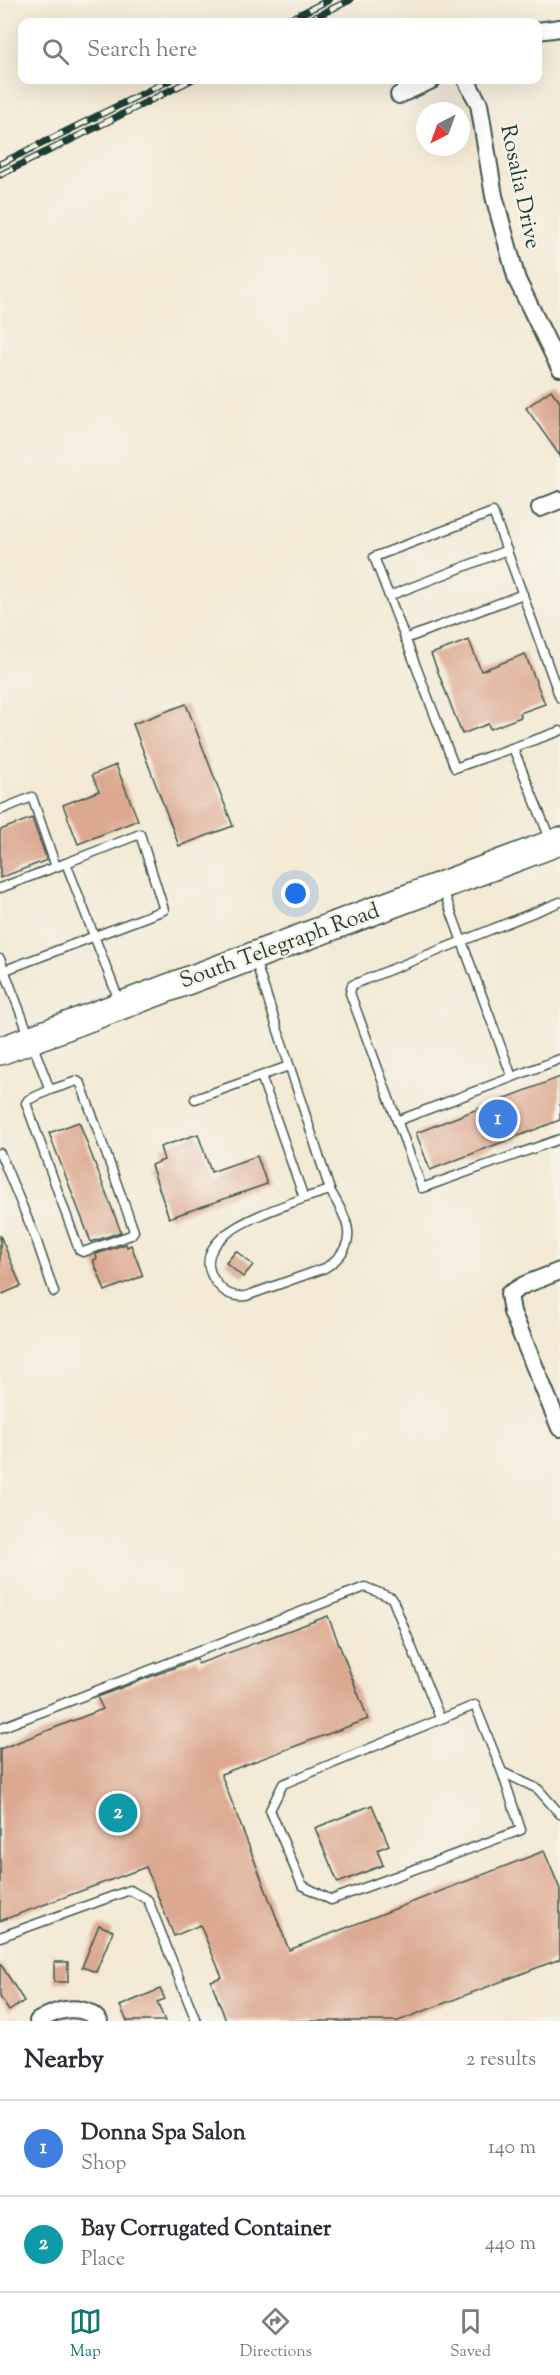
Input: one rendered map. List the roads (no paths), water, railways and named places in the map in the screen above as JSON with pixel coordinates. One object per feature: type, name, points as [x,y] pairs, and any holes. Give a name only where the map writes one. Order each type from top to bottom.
[{"type":"main road","name":"South Telegraph Road","points":[[0,1051],[556,843]]},
{"type":"street","points":[[542,30],[560,28]]},
{"type":"street","points":[[399,95],[423,84]]},
{"type":"street","name":"Rosalia Drive","points":[[468,84],[479,104],[494,196],[517,280],[560,368]]},
{"type":"street","points":[[540,508],[560,500]]},
{"type":"street","points":[[560,1271],[524,1285],[509,1294],[512,1312],[560,1428]]},
{"type":"street","points":[[38,2021],[72,2008],[89,2013],[99,2021]]},
{"type":"lane","points":[[560,698],[494,512],[374,557],[455,768],[560,731]]},
{"type":"lane","points":[[389,596],[507,550]]},
{"type":"lane","points":[[405,639],[523,594]]},
{"type":"lane","points":[[513,748],[556,843]]},
{"type":"lane","points":[[0,810],[32,796],[56,867]]},
{"type":"lane","points":[[0,888],[140,834],[164,910],[2,972]]},
{"type":"lane","points":[[66,863],[121,1006]]},
{"type":"lane","points":[[441,886],[512,1077]]},
{"type":"lane","points":[[560,902],[352,985],[350,988],[421,1186],[425,1188],[560,1139]]},
{"type":"lane","points":[[254,957],[330,1190],[346,1217],[350,1231],[345,1247],[336,1261],[325,1268],[246,1296],[233,1297],[222,1290],[209,1268],[211,1251],[218,1240],[234,1228],[304,1198],[330,1190]]},
{"type":"lane","points":[[0,958],[2,972],[50,1090]]},
{"type":"lane","points":[[397,1121],[560,1059]]},
{"type":"lane","points":[[195,1100],[289,1066]]},
{"type":"lane","points":[[261,1076],[304,1198]]},
{"type":"lane","points":[[77,1081],[81,1084],[134,1231],[131,1235],[83,1252],[80,1250],[26,1103],[50,1090],[77,1081]]},
{"type":"lane","points":[[0,1153],[36,1239],[54,1292]]},
{"type":"lane","points":[[0,1728],[365,1587],[392,1598],[440,1719]]},
{"type":"lane","points":[[475,1705],[502,1772],[521,1830],[331,1900],[302,1885],[270,1810],[283,1784],[440,1719],[475,1705]]},
{"type":"lane","points":[[502,1772],[538,1789],[560,1814]]},
{"type":"lane","points":[[0,1937],[130,1890],[148,1900],[196,2021]]},
{"type":"railway","points":[[292,18],[329,0]]},
{"type":"railway","points":[[313,18],[350,0]]},
{"type":"railway","points":[[0,164],[162,84]]},
{"type":"railway","points":[[0,175],[183,84]]},
{"type":"place","name":"Donna Spa Salon","points":[[498,1119]]},
{"type":"place","name":"Bay Corrugated Container","points":[[118,1813]]}]
